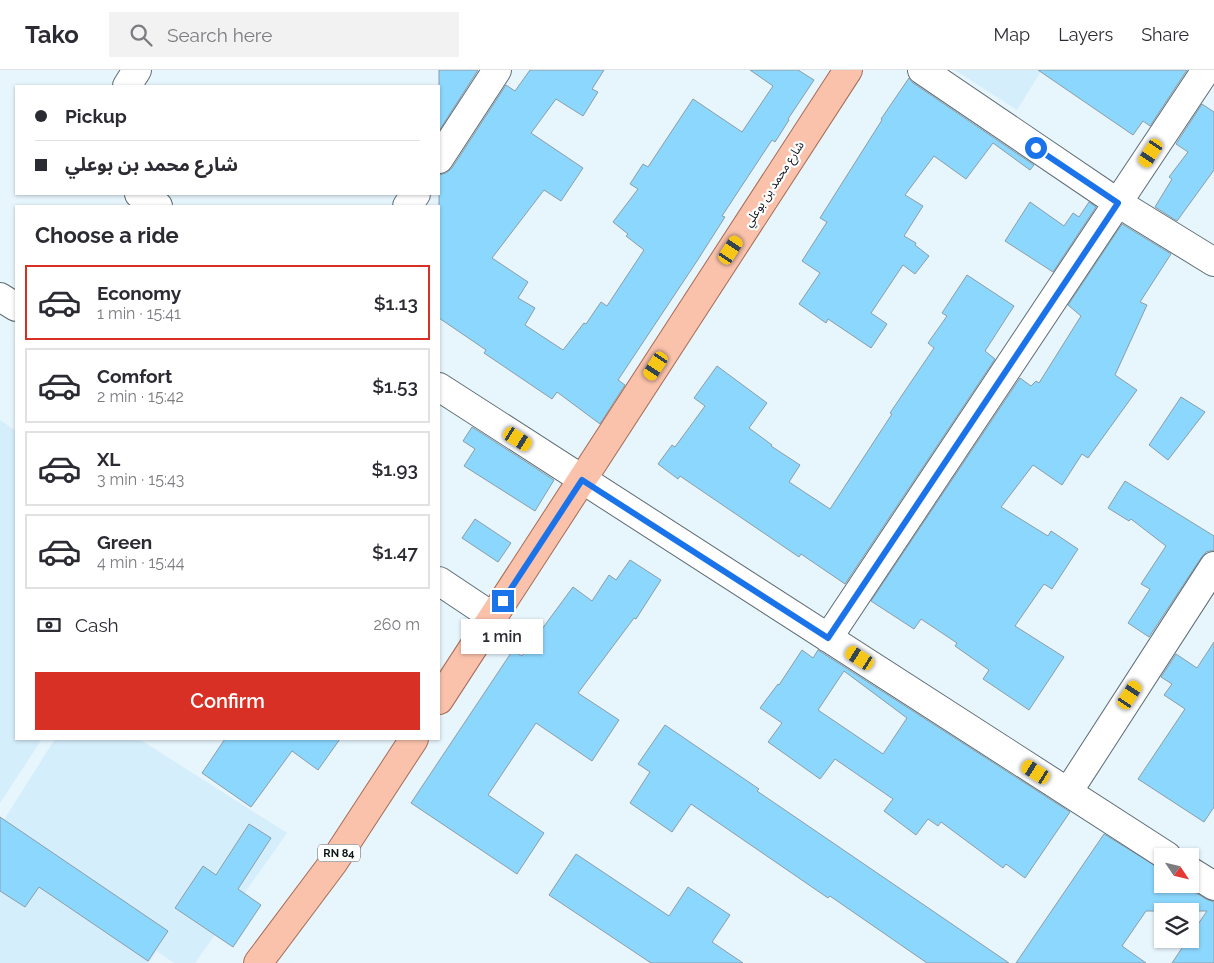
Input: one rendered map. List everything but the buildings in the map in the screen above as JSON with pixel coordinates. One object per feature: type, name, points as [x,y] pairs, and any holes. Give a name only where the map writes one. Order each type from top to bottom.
[{"type":"main road","name":"شارع محمد بن بوعلي","points":[[440,698],[848,70]]},
{"type":"main road","name":"RN 84","points":[[258,963],[332,863],[413,740]]},
{"type":"street","points":[[127,85],[137,70]]},
{"type":"street","points":[[440,156],[497,70]]},
{"type":"street","points":[[922,70],[1118,203],[1214,262]]},
{"type":"street","points":[[828,638],[1206,70]]},
{"type":"street","points":[[141,195],[156,205]]},
{"type":"street","points":[[0,296],[15,306]]},
{"type":"street","points":[[440,388],[1156,848]]},
{"type":"street","points":[[1068,792],[1214,566]]},
{"type":"street","points":[[440,582],[493,616]]},
{"type":"street","points":[[1199,877],[1214,886]]},
{"type":"shaded area","points":[[955,70],[1042,70],[1017,110]]},
{"type":"shaded area","points":[[0,420],[15,430],[15,740],[41,740],[0,803]]},
{"type":"shaded area","points":[[54,740],[141,740],[287,833],[195,963],[174,963],[0,844],[0,826]]},
{"type":"shaded area","points":[[0,848],[156,952],[149,963],[0,963]]},
{"type":"route","points":[[503,601],[582,480],[828,638],[1118,203],[1036,148]]}]
